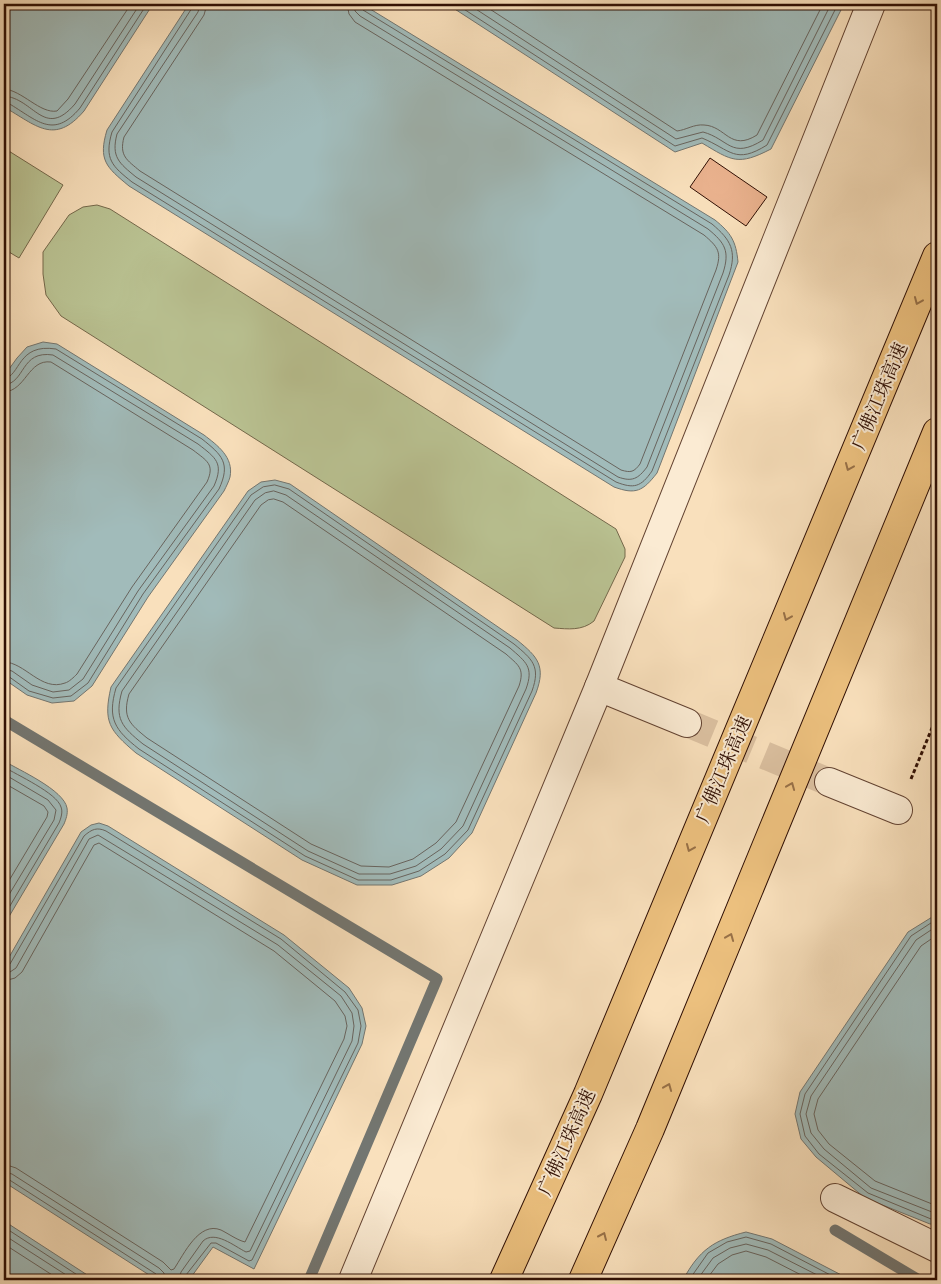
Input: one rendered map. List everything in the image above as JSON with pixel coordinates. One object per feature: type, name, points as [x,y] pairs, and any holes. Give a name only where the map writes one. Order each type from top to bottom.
[{"type":"highway","name":"广佛江珠高速","points":[[504,1280],[592,1085],[937,256]]},
{"type":"highway","points":[[583,1280],[654,1120],[937,432]]},
{"type":"street","points":[[353,1280],[599,687],[871,4]]},
{"type":"street","points":[[599,687],[687,723]]},
{"type":"street","points":[[829,782],[898,810]]},
{"type":"street","points":[[835,1198],[937,1248]]},
{"type":"path","points":[[898,810],[937,716]]},
{"type":"green space","points":[[4,148],[63,185],[19,258],[4,249]]},
{"type":"green space","points":[[97,205],[110,209],[616,529],[625,549],[625,557],[594,621],[580,628],[554,628],[61,316],[46,295],[43,274],[43,252],[69,215],[83,207]]},
{"type":"water","points":[[4,4],[153,4],[84,111],[73,122],[63,128],[54,130],[35,125],[4,107]]},
{"type":"water","points":[[189,4],[362,4],[715,220],[725,229],[732,238],[736,248],[738,262],[657,473],[647,484],[634,491],[614,487],[129,186],[110,168],[106,162],[103,149],[107,130]]},
{"type":"water","points":[[447,4],[844,4],[771,149],[751,158],[735,159],[721,154],[702,143],[675,152]]},
{"type":"water","points":[[43,342],[57,344],[204,435],[223,452],[231,470],[230,479],[224,491],[148,597],[92,686],[74,701],[52,703],[27,695],[4,679],[4,376],[27,347]]},
{"type":"water","points":[[275,480],[290,484],[517,640],[535,657],[538,663],[540,676],[536,693],[472,833],[449,858],[421,876],[392,885],[357,885],[302,860],[136,753],[120,738],[110,724],[108,709],[111,687],[248,491],[261,482]]},
{"type":"water","points":[[4,761],[30,775],[58,794],[67,808],[67,816],[4,925]]},
{"type":"water","points":[[99,823],[108,826],[284,935],[349,988],[362,1008],[366,1026],[362,1044],[254,1269],[213,1247],[189,1280],[157,1280],[4,1182],[4,966],[81,832],[91,825]]},
{"type":"water","points":[[937,914],[937,1224],[930,1224],[865,1198],[816,1157],[801,1139],[795,1114],[800,1092],[908,932]]},
{"type":"water","points":[[4,1221],[95,1280],[4,1280]]},
{"type":"water","points":[[746,1232],[772,1239],[851,1280],[683,1280],[695,1261],[709,1248],[725,1239]]},
{"type":"building","points":[[710,158],[767,197],[746,226],[690,187]]},
{"type":"waterway","points":[[4,720],[437,979],[309,1280]]},
{"type":"waterway","points":[[835,1230],[919,1280]]},
{"type":"tunnel","points":[[687,723],[829,782]]}]
